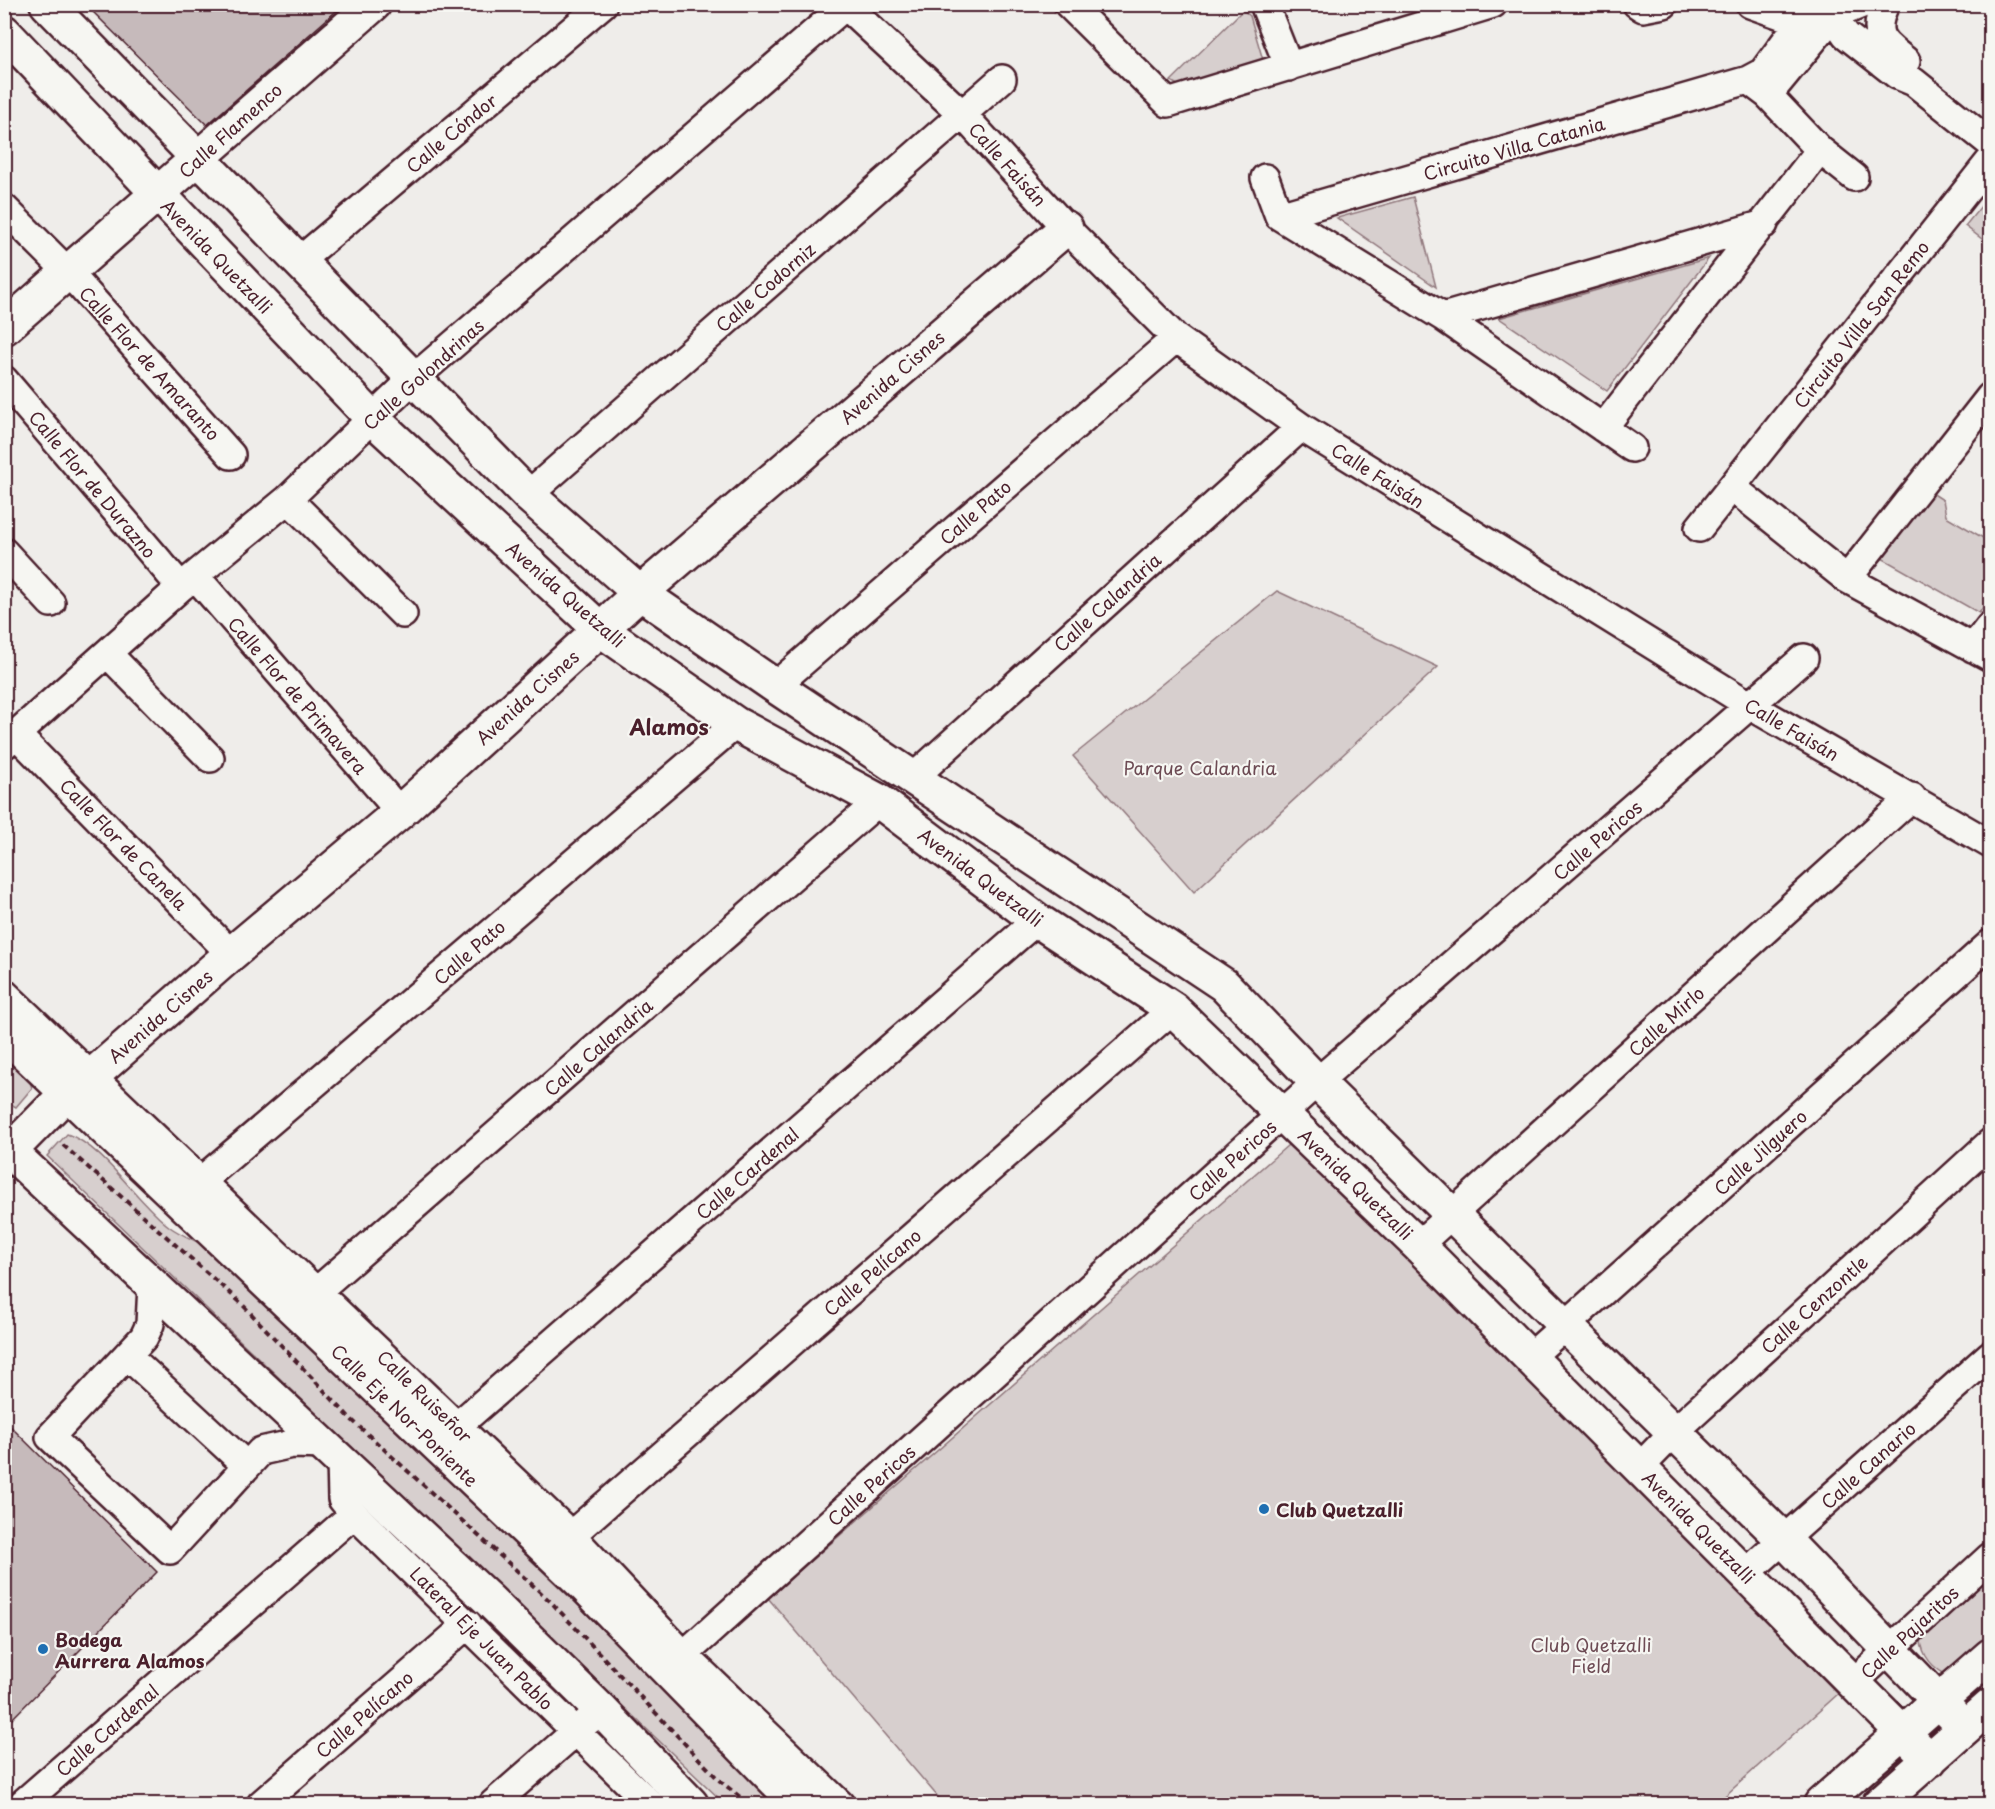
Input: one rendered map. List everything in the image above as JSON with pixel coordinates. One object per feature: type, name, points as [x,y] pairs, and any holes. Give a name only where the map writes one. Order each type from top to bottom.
[{"type":"main road","points":[[47,4],[412,380],[528,495],[640,593],[775,686],[1224,985],[1317,1082],[1784,1540],[1965,1728]]},
{"type":"main road","name":"Calle Flamenco","points":[[4,328],[159,195],[195,159],[374,4]]},
{"type":"main road","name":"Avenida Quetzalli","points":[[4,32],[373,419],[602,630],[736,724],[879,801],[1037,920],[1173,1009],[1284,1113],[1418,1245],[1930,1760]]},
{"type":"main road","name":"Avenida Cisnes","points":[[7,1148],[231,954],[400,812],[640,593],[1066,228]]},
{"type":"main road","name":"Calle Eje Nor-Poniente","points":[[4,1033],[79,1084],[574,1576],[675,1662],[798,1804]]},
{"type":"main road","points":[[7,1148],[334,1453],[600,1710],[691,1804]]},
{"type":"main road","points":[[1821,1804],[1990,1656]]},
{"type":"main road","points":[[1879,1804],[1990,1706]]},
{"type":"street","name":"Calle Cóndor","points":[[298,262],[603,4]]},
{"type":"street","points":[[1068,4],[1168,103],[1493,4]]},
{"type":"street","points":[[1264,4],[1289,67]]},
{"type":"street","points":[[1637,4],[1643,8],[1664,4]]},
{"type":"street","points":[[1750,4],[1795,20],[1820,11],[1862,4]]},
{"type":"street","points":[[1885,4],[1878,19],[1878,30],[1882,42],[1908,63],[1914,82]]},
{"type":"street","name":"Calle Faisán","points":[[845,5],[962,114],[1066,228],[1176,338],[1301,427],[1751,706],[1990,844]]},
{"type":"street","name":"Calle Golondrinas","points":[[11,740],[188,582],[288,499],[412,380],[845,5]]},
{"type":"street","points":[[1820,11],[1846,35],[1897,75],[1914,82],[1990,143]]},
{"type":"street","name":"Circuito Villa Catania","points":[[1279,216],[1758,88],[1763,72],[1820,11]]},
{"type":"street","name":"Calle Codorniz","points":[[528,495],[1002,79]]},
{"type":"street","points":[[1758,88],[1820,150],[1854,177]]},
{"type":"street","points":[[1603,428],[1820,150]]},
{"type":"street","name":"Circuito Villa San Remo","points":[[1699,528],[1990,161]]},
{"type":"street","points":[[1264,178],[1279,216],[1443,317],[1632,448]]},
{"type":"street","name":"Calle Flor de Amaranto","points":[[4,208],[68,272],[231,454]]},
{"type":"street","points":[[1443,317],[1764,224]]},
{"type":"street","name":"Calle Pato","points":[[775,686],[1176,338]]},
{"type":"street","name":"Calle Flor de Durazno","points":[[4,380],[188,582]]},
{"type":"street","points":[[1847,579],[1990,397]]},
{"type":"street","name":"Calle Calandria","points":[[914,777],[1301,427]]},
{"type":"street","points":[[1732,487],[1847,579],[1982,653],[1990,626]]},
{"type":"street","points":[[288,499],[403,614]]},
{"type":"street","points":[[4,552],[51,603]]},
{"type":"street","name":"Calle Flor de Primavera","points":[[188,582],[400,812]]},
{"type":"street","points":[[108,654],[210,758]]},
{"type":"street","name":"Calle Pericos","points":[[675,1662],[1317,1082],[1804,658]]},
{"type":"street","name":"Calle Pato","points":[[202,1180],[736,724]]},
{"type":"street","name":"Calle Flor de Canela","points":[[11,740],[231,954]]},
{"type":"street","name":"Calle Mirlo","points":[[1418,1245],[1912,797]]},
{"type":"street","name":"Calle Calandria","points":[[316,1292],[879,801]]},
{"type":"street","name":"Calle Cardenal","points":[[457,1426],[1037,920]]},
{"type":"street","name":"Calle Jilguero","points":[[1529,1358],[1990,944]]},
{"type":"street","name":"Calle Ruiseñor","points":[[4,993],[79,1084],[202,1180],[571,1535],[675,1662],[840,1804]]},
{"type":"street","name":"Calle Pelícano","points":[[571,1535],[1173,1009]]},
{"type":"street","name":"Calle Cenzontle","points":[[1640,1467],[1673,1433],[1990,1143]]},
{"type":"street","points":[[152,1285],[150,1324],[144,1337],[50,1437],[170,1550],[261,1451],[292,1444],[334,1453]]},
{"type":"street","points":[[127,1355],[247,1466]]},
{"type":"street","name":"Calle Canario","points":[[1745,1574],[1990,1355]]},
{"type":"street","name":"Lateral Eje Juan Pablo","points":[[334,1453],[342,1499],[354,1514],[650,1804]]},
{"type":"street","name":"Calle Cardenal","points":[[22,1804],[354,1514]]},
{"type":"street","name":"Calle Pajaritos","points":[[1854,1682],[1990,1557]]},
{"type":"street","name":"Calle Pelícano","points":[[261,1804],[468,1624]]},
{"type":"street","points":[[493,1804],[600,1710]]},
{"type":"path","points":[[63,1145],[241,1303],[351,1419],[550,1601],[720,1781],[749,1804]]},
{"type":"green space","points":[[1243,10],[1250,16],[1263,60],[1179,86],[1171,81]]},
{"type":"green space","points":[[1990,195],[1990,245],[1965,226]]},
{"type":"green space","points":[[1413,197],[1436,287],[1337,218]]},
{"type":"green space","points":[[1709,258],[1607,391],[1499,318]]},
{"type":"green space","points":[[1932,493],[1943,500],[1946,516],[1990,542],[1990,598],[1979,613],[1880,557]]},
{"type":"green space","name":"Parque Calandria","points":[[1277,591],[1438,667],[1194,892],[1073,756]]},
{"type":"green space","points":[[4,1054],[29,1079],[32,1088],[16,1107],[5,1101]]},
{"type":"green space","points":[[67,1134],[81,1140],[94,1150],[170,1227],[202,1244],[580,1607],[778,1804],[725,1804],[47,1156]]},
{"type":"green space","name":"Club Quetzalli","points":[[1295,1139],[1838,1694],[1716,1804],[944,1804],[768,1598]]},
{"type":"green space","points":[[1990,1556],[1990,1636],[1945,1674],[1926,1656],[1921,1644],[1920,1630]]},
{"type":"building","points":[[85,4],[344,4],[207,125]]},
{"type":"building","name":"Bodega Aurrera Alamos","points":[[4,1420],[157,1572],[4,1727]]},
{"type":"place","name":"Club Quetzalli","points":[[1264,1509]]},
{"type":"place","name":"Bodega Aurrera Alamos","points":[[43,1649]]},
{"type":"district","name":"Alamos","points":[[669,726]]},
{"type":"park label","name":"Club Quetzalli Field","points":[[1591,1654]]}]
